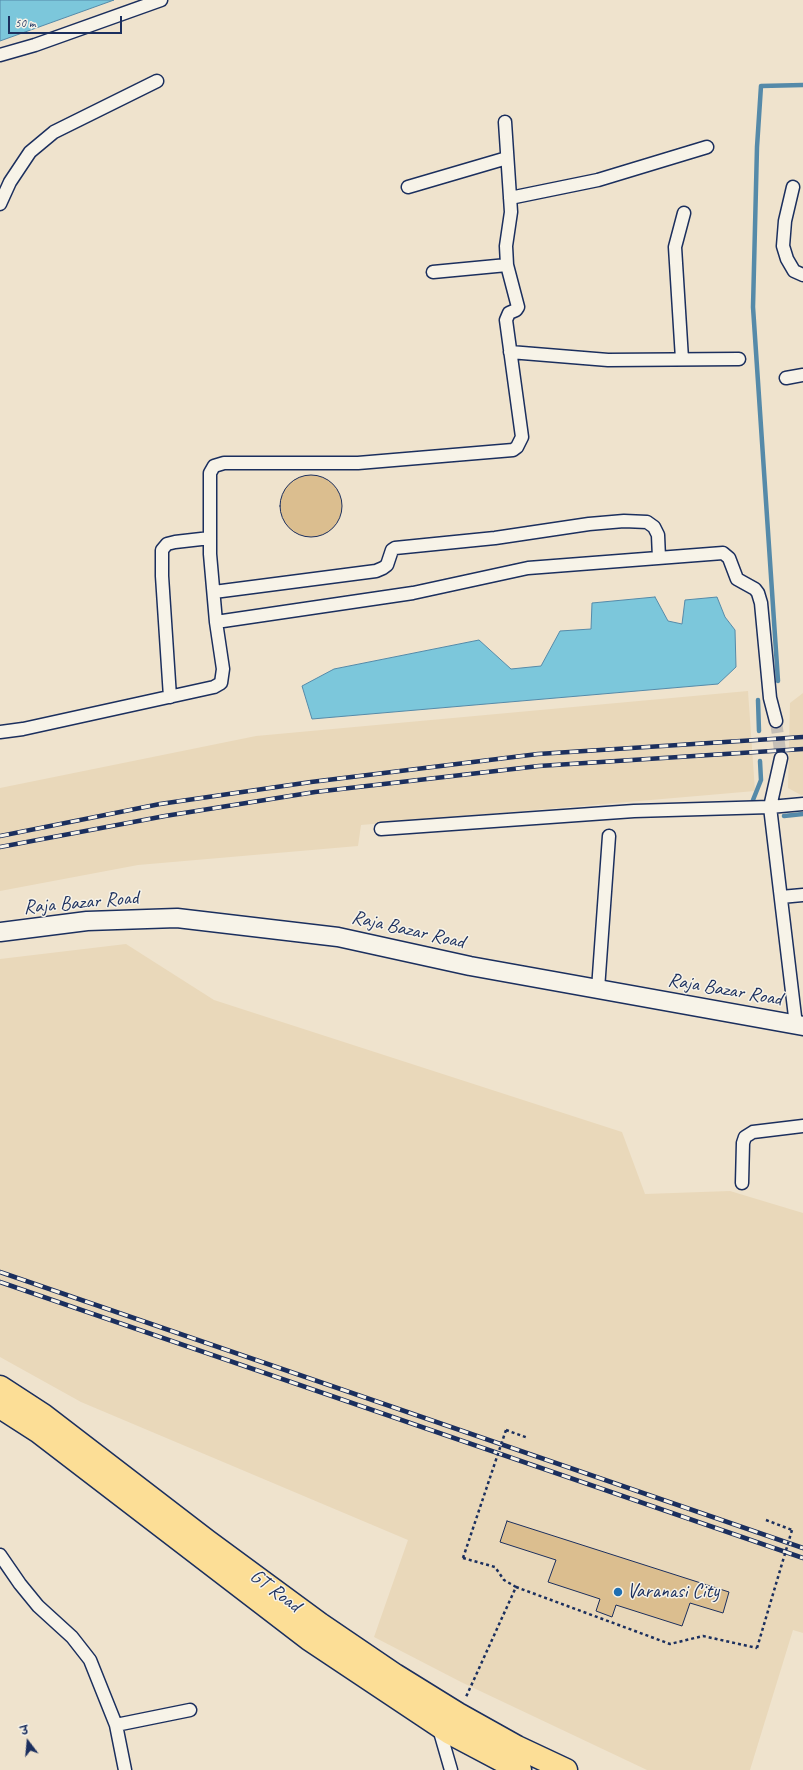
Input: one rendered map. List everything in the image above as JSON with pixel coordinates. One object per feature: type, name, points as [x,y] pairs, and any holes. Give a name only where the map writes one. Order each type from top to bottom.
[{"type":"highway","name":"GT Road","points":[[0,1387],[42,1415],[207,1541],[320,1624],[395,1675],[458,1714],[518,1747],[566,1770]]},
{"type":"highway","name":"GT Road","points":[[0,1407],[39,1432],[309,1639],[438,1725],[520,1770]]},
{"type":"street","points":[[0,55],[35,45],[161,0]]},
{"type":"street","points":[[0,204],[2,193],[30,152],[54,132],[157,81]]},
{"type":"street","points":[[0,732],[23,729],[170,697],[214,687],[221,683],[223,669],[216,622],[210,538],[210,473],[214,466],[224,463],[358,463],[513,450],[517,447],[522,437],[506,320],[509,312],[518,308],[507,265],[506,246],[511,212],[505,122]]},
{"type":"street","points":[[510,198],[598,180],[707,147]]},
{"type":"street","points":[[408,187],[507,158]]},
{"type":"street","points":[[793,187],[785,221],[783,246],[787,259],[794,271],[803,275]]},
{"type":"street","points":[[682,358],[675,247],[684,213]]},
{"type":"street","points":[[433,272],[507,265]]},
{"type":"street","points":[[510,352],[608,360],[682,358],[739,359]]},
{"type":"street","points":[[786,378],[803,375]]},
{"type":"street","points":[[214,592],[376,571],[387,565],[390,553],[395,548],[495,538],[616,521],[647,522],[654,527],[658,535],[659,558]]},
{"type":"street","points":[[170,697],[162,576],[162,550],[167,544],[175,542],[210,538]]},
{"type":"street","points":[[216,622],[413,593],[528,568],[723,553],[729,558],[737,579],[755,589],[761,602],[770,698],[776,721]]},
{"type":"street","points":[[781,758],[770,807],[781,897],[800,1025]]},
{"type":"street","points":[[381,829],[634,811],[770,807],[803,804]]},
{"type":"street","points":[[598,989],[609,836]]},
{"type":"street","points":[[781,897],[803,895]]},
{"type":"street","name":"Raja Bazar Road","points":[[0,932],[87,921],[177,918],[338,936],[470,966],[800,1025]]},
{"type":"street","points":[[742,1183],[743,1143],[745,1137],[753,1132],[803,1126]]},
{"type":"street","points":[[0,1555],[20,1584],[38,1606],[72,1637],[90,1660],[116,1725],[125,1770]]},
{"type":"street","points":[[116,1725],[190,1710]]},
{"type":"street","points":[[438,1725],[451,1770]]},
{"type":"path","points":[[528,1438],[506,1430],[463,1558],[495,1567],[504,1580],[516,1587],[670,1644],[703,1636],[757,1648],[792,1530],[766,1520]]},
{"type":"path","points":[[458,1714],[516,1587]]},
{"type":"shaded area","points":[[748,691],[755,791],[361,825],[358,846],[138,865],[0,891],[0,788],[256,736]]},
{"type":"shaded area","points":[[803,693],[803,795],[801,795],[788,788],[790,703]]},
{"type":"shaded area","points":[[126,944],[214,1000],[622,1132],[645,1194],[730,1191],[803,1213],[803,1633],[793,1630],[750,1770],[647,1770],[461,1682],[374,1637],[408,1540],[81,1402],[0,1357],[0,959]]},
{"type":"water","points":[[0,0],[114,0],[0,41]]},
{"type":"water","points":[[655,597],[668,621],[682,624],[685,600],[717,597],[725,617],[735,630],[736,667],[718,684],[312,719],[302,686],[334,669],[479,640],[511,669],[541,666],[560,631],[591,629],[592,603]]},
{"type":"building","points":[[311,475],[328,480],[333,484],[337,489],[342,506],[337,523],[333,528],[328,532],[311,537],[294,532],[289,528],[285,523],[280,506],[285,489],[289,484],[294,480]]},
{"type":"building","points":[[507,1521],[729,1592],[723,1613],[690,1603],[682,1626],[616,1605],[612,1617],[596,1611],[600,1599],[548,1582],[556,1560],[500,1542]]},
{"type":"waterway","points":[[778,681],[753,307],[757,147],[761,86],[803,85]]},
{"type":"waterway","points":[[758,700],[759,731]]},
{"type":"waterway","points":[[753,800],[761,780],[760,761]]},
{"type":"waterway","points":[[784,816],[803,814]]},
{"type":"tunnel","points":[[776,721],[781,758]]},
{"type":"railway","points":[[0,836],[160,804],[311,782],[538,754],[803,737]]},
{"type":"railway","points":[[0,847],[165,816],[315,792],[539,766],[803,749]]},
{"type":"railway","points":[[0,1272],[803,1548]]},
{"type":"railway","points":[[0,1282],[803,1558]]},
{"type":"place","name":"Varanasi City","points":[[618,1592]]}]
